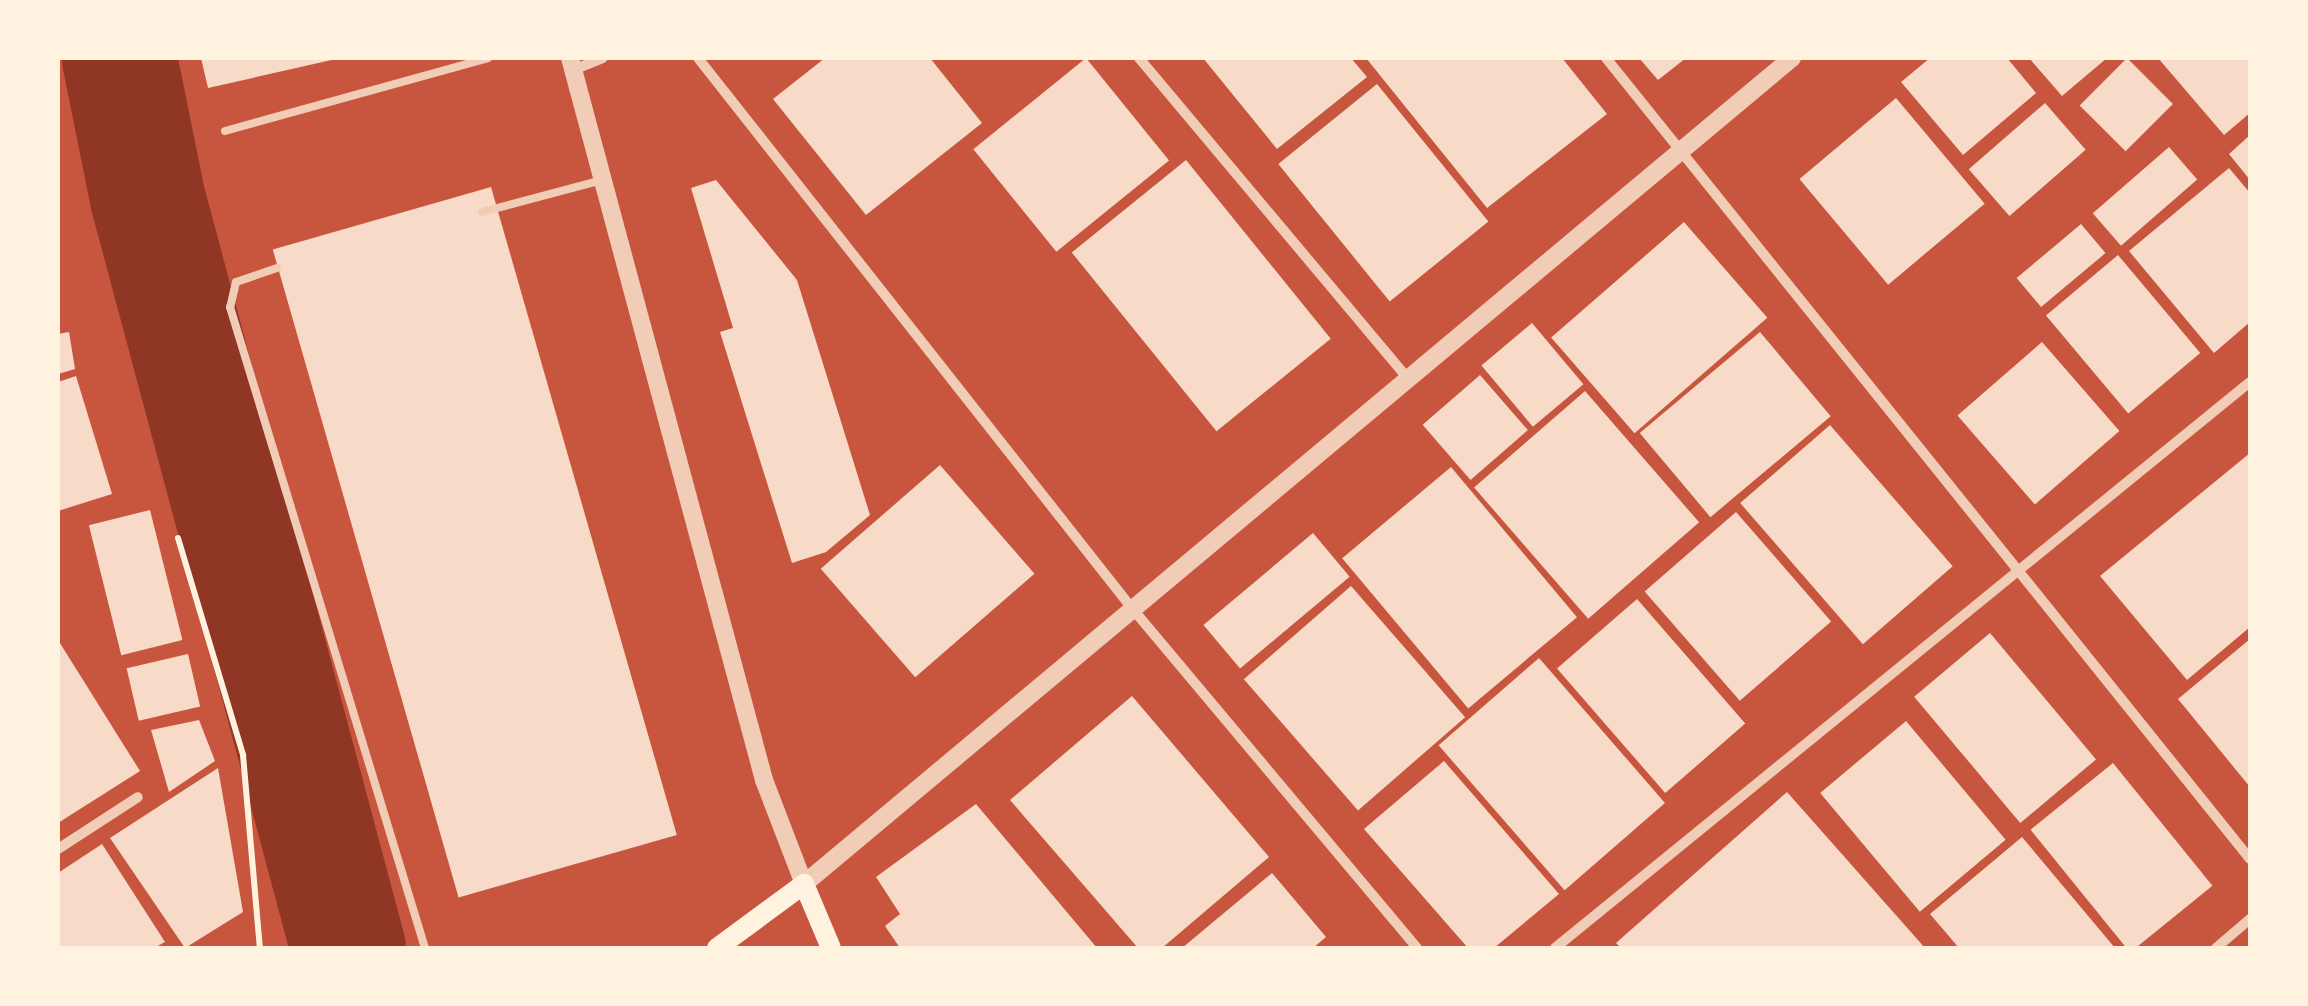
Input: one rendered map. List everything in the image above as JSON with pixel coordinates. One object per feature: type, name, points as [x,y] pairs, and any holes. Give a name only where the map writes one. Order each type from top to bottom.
[{"type":"main road","points":[[717,948],[804,884],[831,948]]},
{"type":"street","points":[[603,58],[571,64],[764,780],[804,884],[1792,58]]},
{"type":"street","points":[[698,58],[1131,608],[1417,948]]},
{"type":"street","points":[[1138,58],[1407,378]]},
{"type":"street","points":[[1606,58],[2018,577],[2250,859]]},
{"type":"street","points":[[1555,948],[2018,577],[2250,382]]},
{"type":"street","points":[[58,849],[138,797]]},
{"type":"street","points":[[2216,948],[2250,919]]},
{"type":"lane","points":[[225,130],[488,58]]},
{"type":"lane","points":[[482,212],[602,180]]},
{"type":"lane","points":[[277,268],[236,282],[230,307],[425,948]]},
{"type":"path","points":[[178,538],[243,755],[260,948]]},
{"type":"building","points":[[201,58],[336,58],[336,59],[208,88]]},
{"type":"building","points":[[825,58],[930,58],[982,123],[866,215],[773,99]]},
{"type":"building","points":[[1086,58],[1169,161],[1056,252],[973,149]]},
{"type":"building","points":[[1203,58],[1351,58],[1367,77],[1277,149]]},
{"type":"building","points":[[1366,58],[1562,58],[1607,114],[1487,208]]},
{"type":"building","points":[[1639,58],[1686,58],[1658,80]]},
{"type":"building","points":[[1930,58],[2007,58],[2036,93],[1963,155],[1901,82]]},
{"type":"building","points":[[2029,58],[2107,58],[2062,96]]},
{"type":"building","points":[[2127,58],[2173,104],[2126,151],[2080,105]]},
{"type":"building","points":[[2158,58],[2250,58],[2250,113],[2224,135]]},
{"type":"building","points":[[1377,84],[1488,222],[1390,301],[1278,164]]},
{"type":"building","points":[[1896,98],[1985,204],[1888,285],[1799,179]]},
{"type":"building","points":[[2045,103],[2086,150],[2009,216],[1969,169]]},
{"type":"building","points":[[2250,135],[2250,180],[2229,154]]},
{"type":"building","points":[[2169,147],[2197,179],[2121,246],[2093,213]]},
{"type":"building","points":[[1186,160],[1331,339],[1217,431],[1072,253]]},
{"type":"building","points":[[2229,168],[2250,193],[2250,322],[2214,353],[2129,251]]},
{"type":"building","points":[[716,180],[797,280],[870,515],[826,552],[792,563],[720,332],[733,328],[691,188]]},
{"type":"building","points":[[491,187],[677,835],[459,897],[273,250]]},
{"type":"building","points":[[1684,222],[1767,318],[1634,433],[1551,337]]},
{"type":"building","points":[[2081,224],[2105,253],[2041,307],[2017,278]]},
{"type":"building","points":[[2118,255],[2200,353],[2128,413],[2046,315]]},
{"type":"building","points":[[1532,323],[1583,384],[1533,427],[1481,365]]},
{"type":"building","points":[[69,332],[75,369],[58,374],[58,334]]},
{"type":"building","points":[[1760,332],[1831,416],[1710,517],[1640,433]]},
{"type":"building","points":[[2042,342],[2119,431],[2035,505],[1957,415]]},
{"type":"building","points":[[1480,375],[1528,430],[1471,480],[1423,425]]},
{"type":"building","points":[[76,376],[112,494],[58,511],[58,382]]},
{"type":"building","points":[[1585,391],[1699,522],[1588,619],[1474,487]]},
{"type":"building","points":[[1830,425],[1953,566],[1863,644],[1740,503]]},
{"type":"building","points":[[2250,453],[2250,627],[2187,680],[2100,576]]},
{"type":"building","points":[[940,465],[1034,574],[915,677],[821,569]]},
{"type":"building","points":[[1451,467],[1577,617],[1468,708],[1342,558]]},
{"type":"building","points":[[150,510],[182,640],[121,655],[89,525]]},
{"type":"building","points":[[1736,512],[1831,621],[1740,701],[1645,591]]},
{"type":"building","points":[[1313,533],[1350,577],[1240,669],[1203,625]]},
{"type":"building","points":[[1351,586],[1465,717],[1358,810],[1244,679]]},
{"type":"building","points":[[1637,599],[1745,724],[1665,793],[1557,669]]},
{"type":"building","points":[[1990,633],[2096,759],[2020,823],[1914,697]]},
{"type":"building","points":[[2250,639],[2250,787],[2178,699]]},
{"type":"building","points":[[58,640],[140,771],[58,823]]},
{"type":"building","points":[[188,654],[200,707],[139,721],[127,668]]},
{"type":"building","points":[[1539,658],[1665,803],[1565,890],[1439,745]]},
{"type":"building","points":[[1132,696],[1269,857],[1162,948],[1138,948],[1010,800]]},
{"type":"building","points":[[199,720],[215,761],[169,792],[151,730]]},
{"type":"building","points":[[1906,721],[2006,840],[1920,912],[1820,793]]},
{"type":"building","points":[[1444,761],[1559,894],[1494,948],[1468,948],[1364,829]]},
{"type":"building","points":[[2113,763],[2212,886],[2136,948],[2126,948],[2031,830]]},
{"type":"building","points":[[218,768],[243,912],[185,948],[110,838]]},
{"type":"building","points":[[1787,792],[1925,948],[1621,948],[1616,943]]},
{"type":"building","points":[[976,804],[1097,948],[900,948],[885,926],[900,914],[876,877]]},
{"type":"building","points":[[2022,837],[2115,948],[1959,948],[1930,914]]},
{"type":"building","points":[[102,844],[165,942],[154,948],[58,948],[58,873]]},
{"type":"building","points":[[1272,873],[1326,937],[1313,948],[1182,948]]},
{"type":"waterway","points":[[119,58],[147,197],[348,948]]}]
